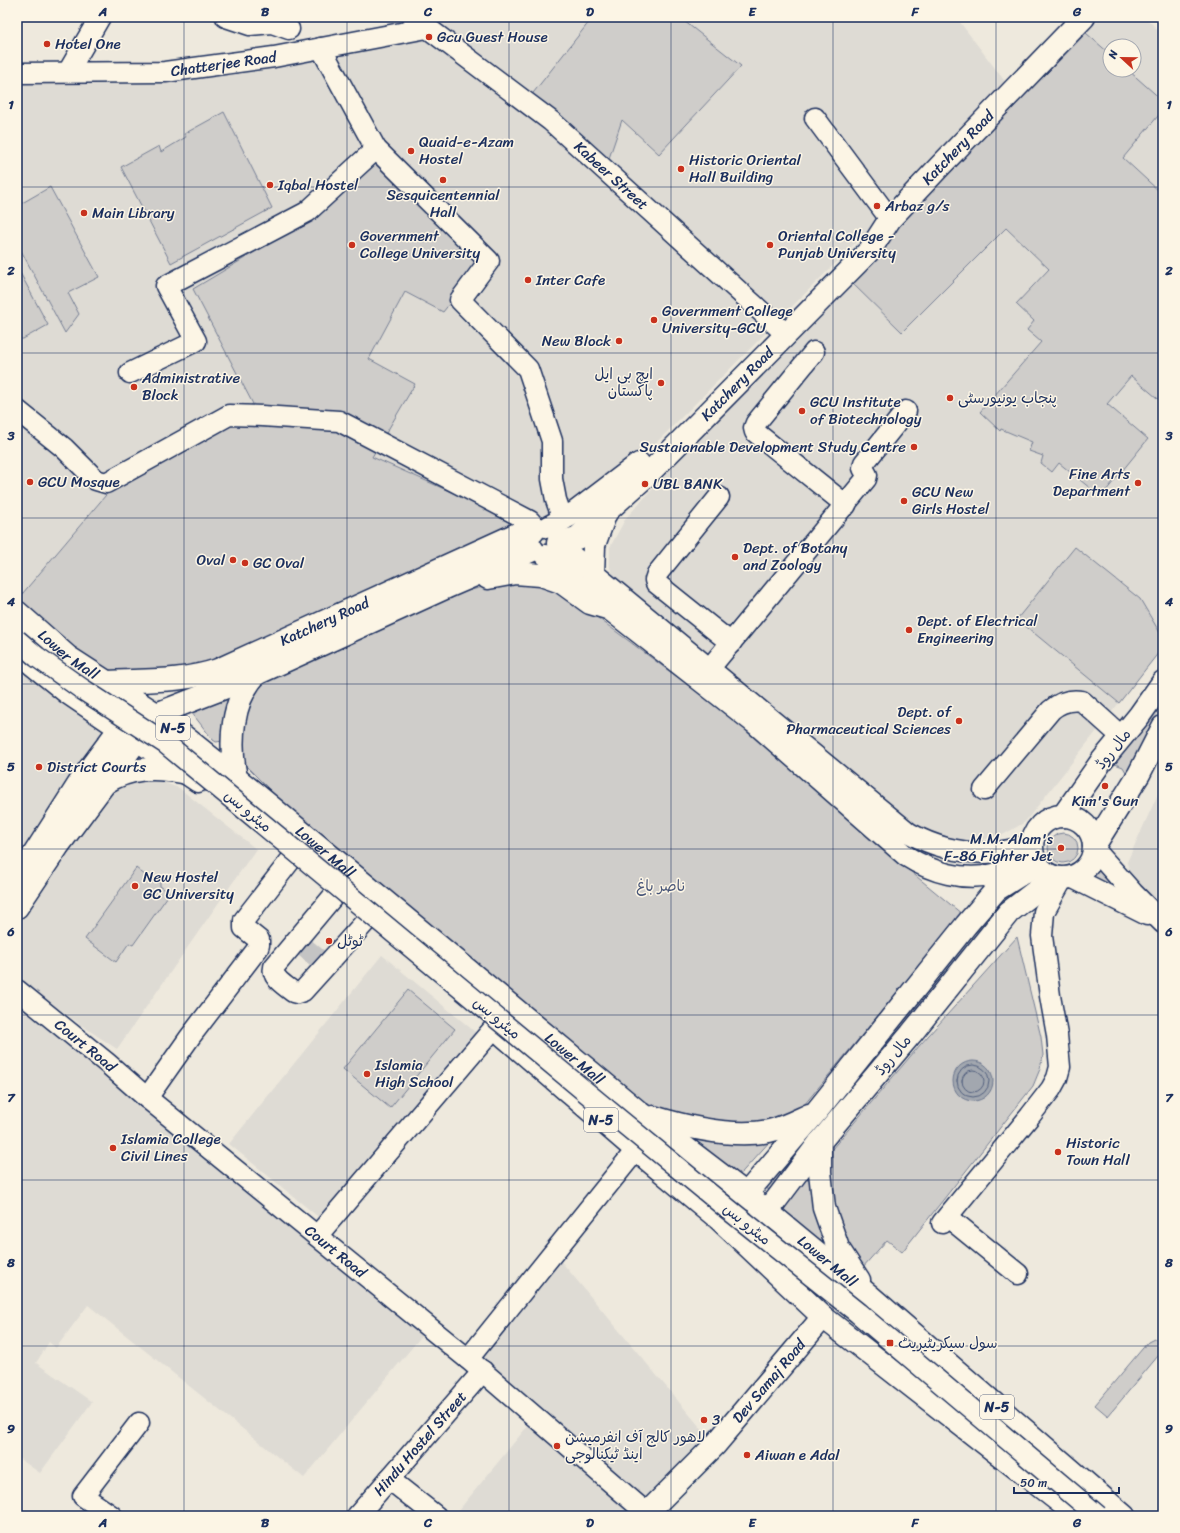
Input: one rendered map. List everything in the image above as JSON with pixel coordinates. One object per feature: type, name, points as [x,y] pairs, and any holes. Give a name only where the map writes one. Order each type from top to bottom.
[{"type":"main road","name":"Katchery Road","points":[[108,682],[186,678],[218,670],[517,534],[568,541],[577,538],[646,476],[859,243],[890,219],[1084,17]]},
{"type":"main road","points":[[547,538],[638,465],[712,393],[781,330]]},
{"type":"main road","points":[[593,574],[594,545],[607,512]]},
{"type":"main road","name":"Katchery Road","points":[[156,714],[192,701],[256,674],[547,538]]},
{"type":"main road","points":[[447,586],[474,582],[506,574],[533,573],[561,582],[590,603],[607,608]]},
{"type":"main road","name":"Lower Mall","points":[[17,612],[68,656],[156,714],[236,778],[640,1113],[746,1194],[871,1298],[1124,1516]]},
{"type":"main road","name":"Lower Mall","points":[[17,652],[68,693],[189,773],[293,857],[368,919],[636,1150],[722,1222],[823,1317],[1078,1516]]},
{"type":"main road","points":[[236,778],[233,740],[235,720],[240,698],[247,684],[256,674]]},
{"type":"main road","name":"مال روڈ","points":[[1063,816],[1101,762],[1139,716],[1163,682]]},
{"type":"main road","points":[[17,881],[82,779],[129,734],[156,714]]},
{"type":"main road","name":"مال روڈ","points":[[1094,848],[1139,774],[1163,727]]},
{"type":"main road","points":[[17,907],[58,846],[104,784],[129,734]]},
{"type":"main road","points":[[104,784],[125,773],[153,768],[189,773]]},
{"type":"main road","points":[[1063,816],[1081,822],[1088,829],[1092,837],[1094,848],[1091,861],[1087,867],[1077,875],[1062,878],[1041,869],[1034,856],[1034,838],[1042,825],[1055,817],[1063,816]]},
{"type":"main road","name":"مال روڈ","points":[[722,1222],[816,1112],[966,925],[996,890],[1034,856]]},
{"type":"main road","name":"مال روڈ","points":[[743,1243],[820,1142],[911,1034],[1009,912],[1062,878]]},
{"type":"main road","points":[[640,1113],[683,1126],[749,1133],[778,1129],[816,1112]]},
{"type":"main road","points":[[820,1142],[820,1172],[824,1208],[838,1248],[871,1298]]},
{"type":"main road","name":"Dev Samaj Road","points":[[647,1515],[715,1445],[823,1317]]},
{"type":"street","points":[[68,72],[100,17]]},
{"type":"street","points":[[226,17],[250,25],[272,22],[294,23]]},
{"type":"street","points":[[285,54],[280,36],[294,23]]},
{"type":"street","name":"Chatterjee Road","points":[[17,73],[165,72],[321,48],[420,23]]},
{"type":"street","name":"Kabeer Street","points":[[420,23],[551,121],[781,330]]},
{"type":"street","points":[[321,48],[376,149],[489,261],[460,300],[528,370],[552,441],[552,479],[556,500],[547,538]]},
{"type":"street","points":[[815,118],[890,219]]},
{"type":"street","points":[[130,373],[196,341],[166,286],[307,212],[376,149]]},
{"type":"street","points":[[814,352],[756,423],[754,428],[756,432],[846,505]]},
{"type":"street","points":[[17,410],[64,448],[96,480],[106,483],[229,415],[340,421],[530,521],[547,538],[607,608],[754,723],[916,862],[928,868],[957,876],[976,876],[994,874],[1034,856]]},
{"type":"street","points":[[709,669],[866,479],[867,475],[863,468],[864,463],[906,411]]},
{"type":"street","points":[[719,497],[657,574],[655,580],[656,583],[731,642]]},
{"type":"street","points":[[547,538],[909,833],[926,842],[944,848],[1034,856]]},
{"type":"street","name":"میٹرو بس","points":[[17,640],[37,657],[165,743],[728,1209],[858,1313],[1098,1516]]},
{"type":"street","points":[[984,790],[1051,710],[1059,704],[1075,700],[1082,701],[1122,737]]},
{"type":"street","points":[[1094,848],[1133,893],[1162,921]]},
{"type":"street","points":[[147,1098],[190,1037],[258,948],[258,940],[244,928],[245,918],[293,857]]},
{"type":"street","points":[[1018,1274],[945,1220],[1051,1089],[1057,1078],[1060,1067],[1057,1035],[1042,936],[1044,912],[1062,878],[1162,921]]},
{"type":"street","points":[[336,893],[300,944],[273,969],[275,976],[293,992],[297,993],[303,991],[324,963],[368,919]]},
{"type":"street","name":"Court Road","points":[[17,990],[107,1063],[147,1098],[468,1359],[647,1515]]},
{"type":"street","points":[[317,1236],[494,1028]]},
{"type":"street","points":[[468,1359],[636,1150]]},
{"type":"street","name":"Hindu Hostel Street","points":[[357,1516],[483,1372]]},
{"type":"street","points":[[112,1516],[83,1496],[139,1423]]},
{"type":"street","points":[[389,1479],[436,1516]]},
{"type":"shaded area","name":"Government College University","points":[[413,17],[956,17],[1010,88],[641,458],[555,520],[528,526],[122,476],[17,600],[17,74],[165,72],[427,31]]},
{"type":"shaded area","name":"پنجاب یونیورسٹی","points":[[1101,17],[1145,17],[1163,35],[1163,647],[1025,822],[1001,836],[973,842],[947,841],[920,834],[617,585],[610,568],[610,547],[626,518],[847,278],[1027,95]]},
{"type":"shaded area","name":"District Courts","points":[[17,652],[113,726],[17,871]]},
{"type":"shaded area","name":"New Hostel GC University","points":[[156,780],[179,788],[256,849],[117,1049],[81,1025],[17,978],[17,916],[108,795],[129,783]]},
{"type":"shaded area","points":[[1163,783],[1163,909],[1132,884],[1127,862]]},
{"type":"shaded area","name":"Islamia High School","points":[[382,955],[480,1036],[327,1224],[229,1144]]},
{"type":"shaded area","name":"Islamia College Civil Lines","points":[[17,990],[429,1327],[304,1478],[88,1305],[56,1348],[49,1342],[36,1363],[92,1402],[40,1473],[17,1457]]},
{"type":"shaded area","points":[[554,1253],[715,1445],[632,1516],[454,1516],[535,1417],[468,1359]]},
{"type":"green space","points":[[593,17],[679,17],[741,66],[659,154],[622,120],[605,170],[526,102]]},
{"type":"green space","points":[[1086,33],[1102,47],[1102,78],[1137,78],[1163,101],[1163,110],[1123,158],[1160,192],[1163,190],[1163,403],[1131,376],[1107,404],[1148,439],[1101,497],[1059,463],[1052,472],[1041,463],[1043,456],[1029,451],[1032,442],[1001,429],[1000,431],[980,412],[1041,342],[1027,330],[1034,321],[1016,304],[1049,269],[1006,228],[902,332],[847,278]]},
{"type":"green space","points":[[224,112],[272,208],[171,263],[121,167],[159,146],[161,152],[186,137],[184,134]]},
{"type":"green space","name":"GC Oval","points":[[375,160],[479,266],[443,312],[405,292],[369,359],[415,384],[372,457],[528,526],[226,656],[184,670],[112,677],[73,652],[17,605],[17,600],[122,476],[253,404],[193,289],[300,225]]},
{"type":"green space","points":[[50,187],[99,277],[68,293],[79,314],[65,333],[17,243],[17,206]]},
{"type":"green space","points":[[17,267],[48,325],[23,339],[17,339]]},
{"type":"green space","points":[[1075,547],[1140,599],[1163,638],[1163,647],[1119,703],[1017,619]]},
{"type":"green space","name":"ناصر باغ","points":[[531,575],[547,580],[775,750],[899,862],[962,914],[804,1105],[787,1116],[752,1126],[658,1114],[279,799],[246,766],[240,747],[253,684],[451,595]]},
{"type":"green space","points":[[243,682],[223,741],[216,742],[188,708]]},
{"type":"green space","points":[[1163,698],[1163,712],[1127,774],[1123,767],[1115,764]]},
{"type":"green space","points":[[1063,833],[1073,838],[1078,848],[1073,858],[1063,863],[1053,858],[1048,848],[1053,838]]},
{"type":"green space","points":[[136,868],[151,880],[157,879],[160,882],[160,886],[170,893],[133,945],[129,943],[116,962],[85,939]]},
{"type":"green space","points":[[1099,869],[1115,888],[1132,903],[1088,881]]},
{"type":"green space","points":[[1008,894],[1011,897],[771,1191],[768,1190],[767,1184],[1005,895]]},
{"type":"green space","points":[[1017,937],[1041,1037],[1043,1055],[1040,1069],[1033,1086],[902,1252],[887,1240],[854,1277],[792,1222],[782,1208],[920,1045]]},
{"type":"green space","points":[[408,990],[455,1029],[390,1108],[343,1069]]},
{"type":"green space","points":[[675,1130],[772,1139],[735,1180]]},
{"type":"green space","points":[[1154,1339],[1163,1339],[1163,1350],[1108,1416],[1095,1405],[1148,1342]]},
{"type":"water","points":[[977,1061],[984,1064],[990,1070],[993,1081],[992,1089],[984,1098],[977,1101],[969,1101],[962,1098],[954,1089],[953,1077],[956,1070],[965,1062]]},
{"type":"tunnel","points":[[304,947],[321,961]]},
{"type":"place","name":"Gcu Guest House","points":[[429,37]]},
{"type":"place","name":"Hotel One","points":[[47,44]]},
{"type":"place","name":"Quaid-e-Azam Hostel","points":[[411,151]]},
{"type":"place","name":"Historic Oriental Hall Building","points":[[681,169]]},
{"type":"place","name":"Sesquicentennial Hall","points":[[443,180]]},
{"type":"place","name":"Iqbal Hostel","points":[[270,185]]},
{"type":"place","name":"Arbaz g/s","points":[[877,206]]},
{"type":"place","name":"Main Library","points":[[84,213]]},
{"type":"place","name":"Government College University","points":[[352,245]]},
{"type":"place","name":"Oriental College - Punjab University","points":[[770,245]]},
{"type":"place","name":"Inter Cafe","points":[[528,280]]},
{"type":"place","name":"Government College University-GCU","points":[[654,320]]},
{"type":"place","name":"New Block","points":[[619,341]]},
{"type":"place","name":"ایچ بی ایل پاکستان","points":[[661,383]]},
{"type":"place","name":"Administrative Block","points":[[134,387]]},
{"type":"place","name":"پنجاب یونیورسٹی","points":[[950,398]]},
{"type":"place","name":"GCU Institute of Biotechnology","points":[[802,411]]},
{"type":"place","name":"Sustaianable Development Study Centre","points":[[914,447]]},
{"type":"place","name":"GCU Mosque","points":[[30,482]]},
{"type":"place","name":"Fine Arts Department","points":[[1138,483]]},
{"type":"place","name":"UBL BANK","points":[[645,484]]},
{"type":"place","name":"GCU New Girls Hostel","points":[[904,501]]},
{"type":"place","name":"Dept. of Botany and Zoology","points":[[735,557]]},
{"type":"place","name":"Oval","points":[[233,560]]},
{"type":"place","name":"GC Oval","points":[[245,563]]},
{"type":"place","name":"Dept. of Electrical Engineering","points":[[909,630]]},
{"type":"place","name":"Dept. of Pharmaceutical Sciences","points":[[959,721]]},
{"type":"place","name":"District Courts","points":[[39,767]]},
{"type":"place","name":"Kim's Gun","points":[[1105,786]]},
{"type":"place","name":"M.M. Alam's F-86 Fighter Jet","points":[[1061,848]]},
{"type":"place","name":"New Hostel GC University","points":[[135,886]]},
{"type":"place","name":"ٹوٹل","points":[[329,941]]},
{"type":"place","name":"Islamia High School","points":[[367,1074]]},
{"type":"place","name":"Islamia College Civil Lines","points":[[113,1148]]},
{"type":"place","name":"Historic Town Hall","points":[[1058,1152]]},
{"type":"place","name":"سول سیکریٹیریٹ","points":[[890,1343]]},
{"type":"place","name":"3","points":[[704,1420]]},
{"type":"place","name":"لاھور کالج آف انفرمیشن اینڈ ٹیکنالوجی","points":[[557,1446]]},
{"type":"place","name":"Aiwan e Adal","points":[[747,1455]]}]
